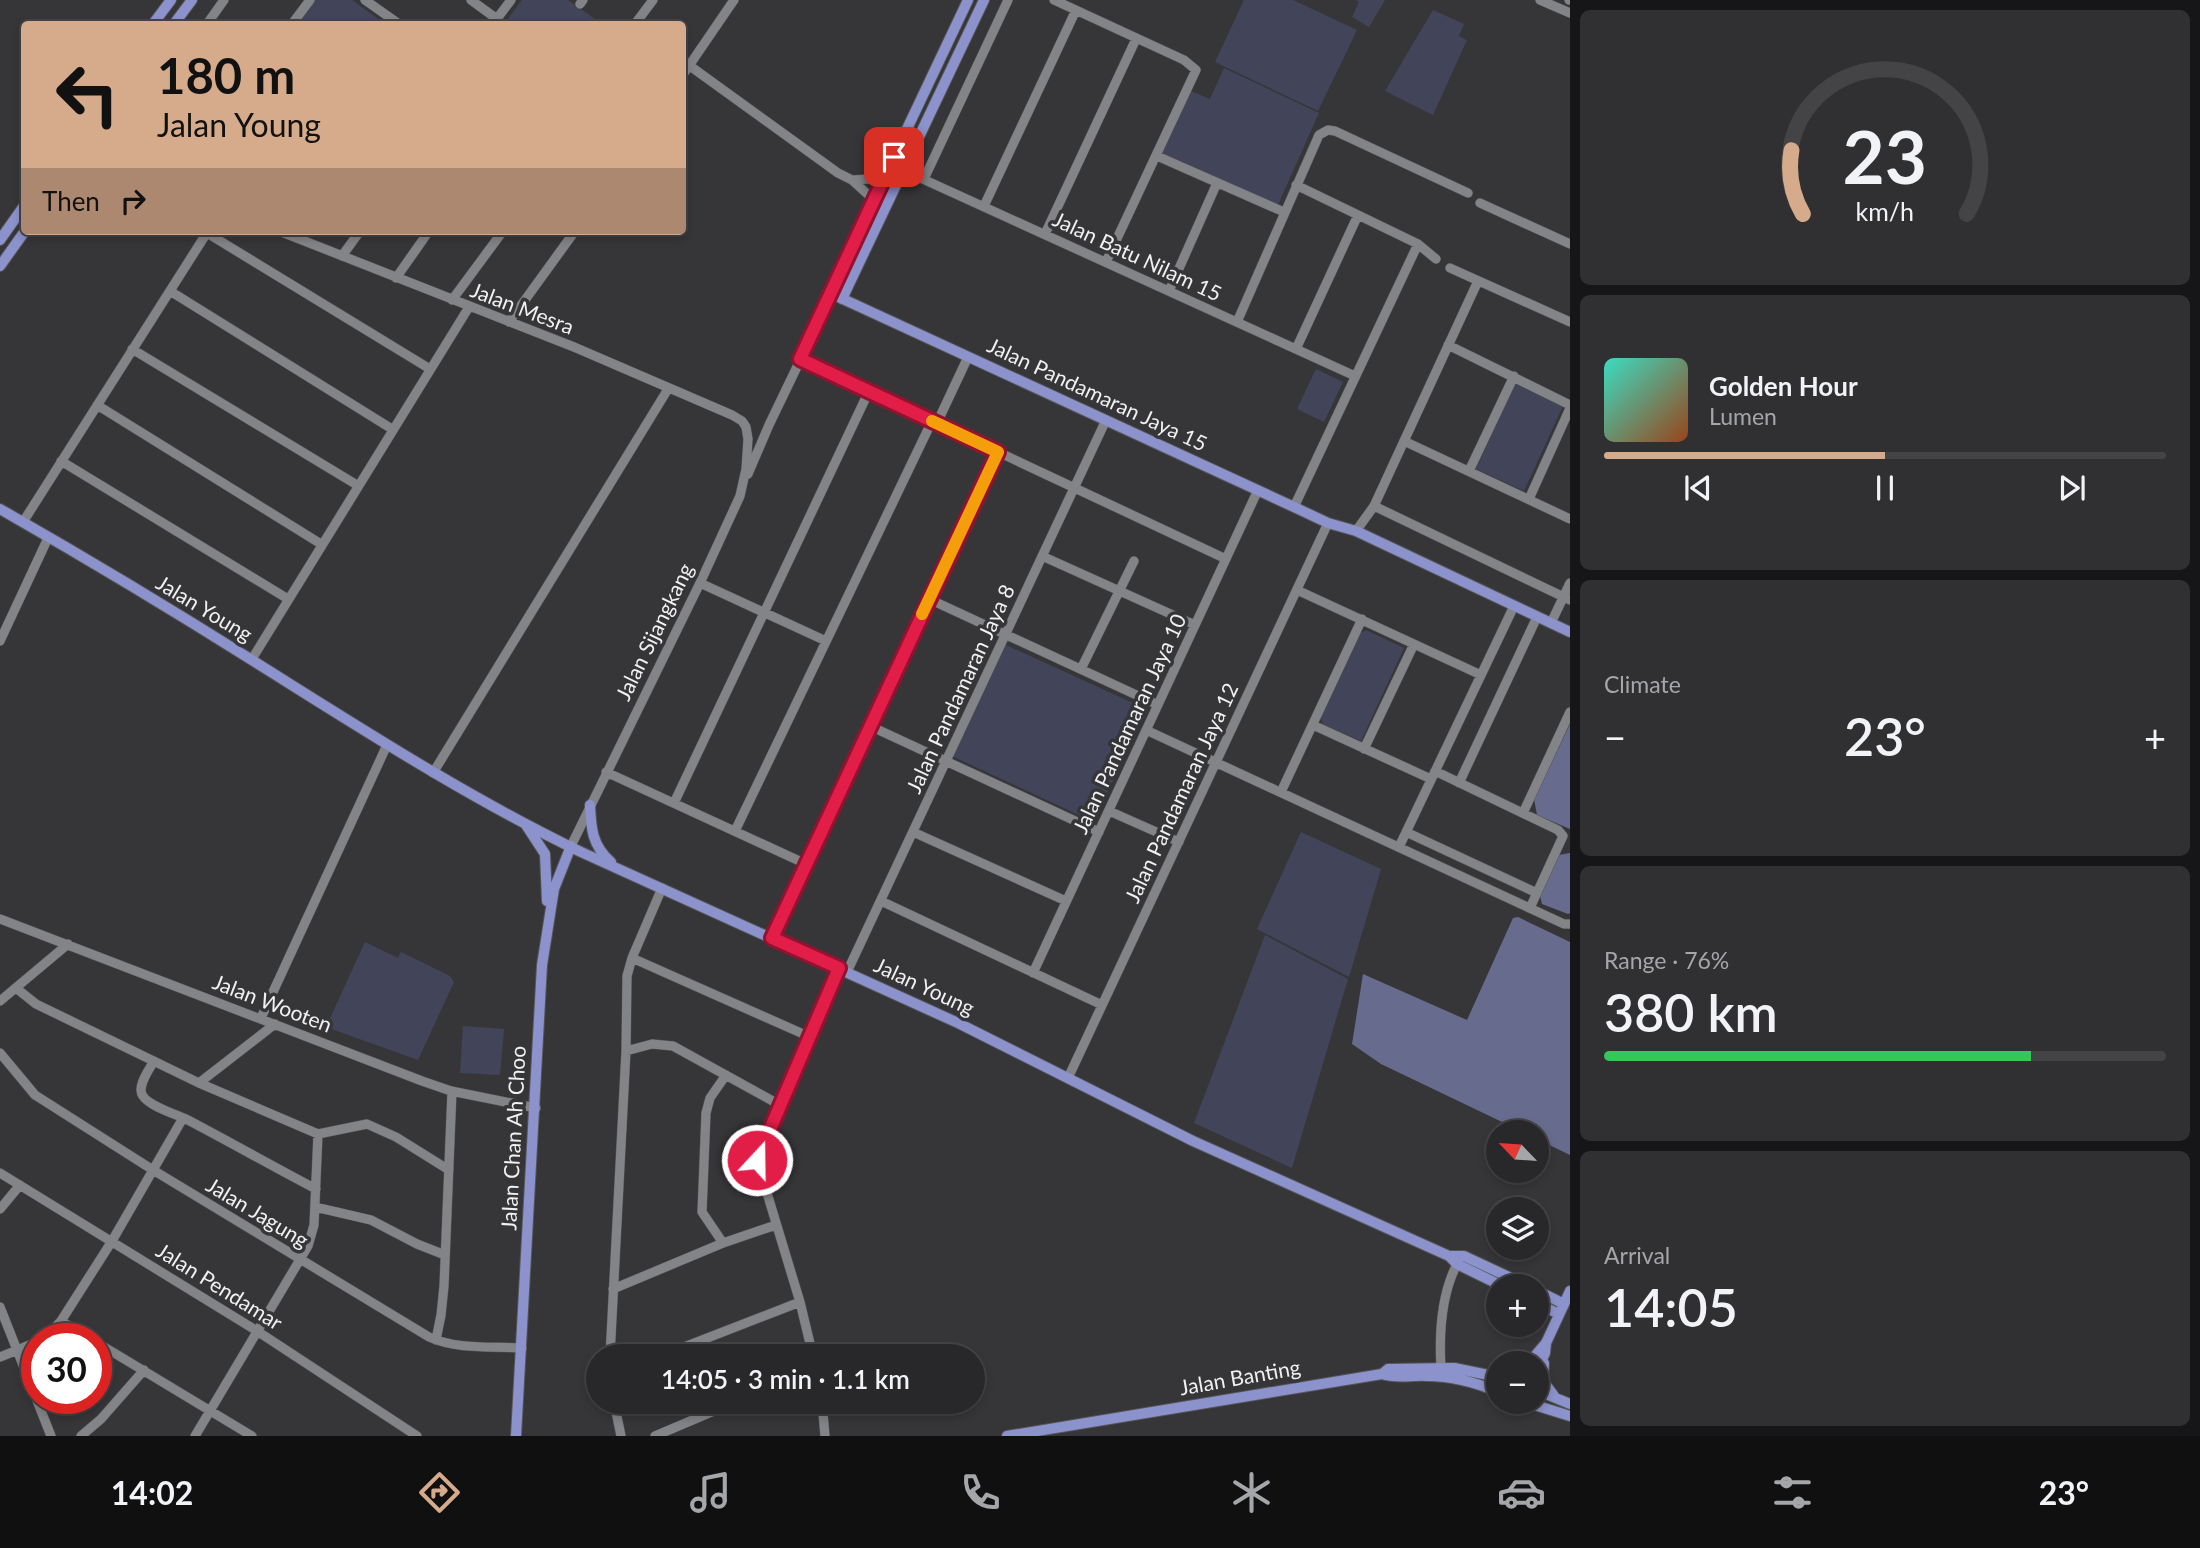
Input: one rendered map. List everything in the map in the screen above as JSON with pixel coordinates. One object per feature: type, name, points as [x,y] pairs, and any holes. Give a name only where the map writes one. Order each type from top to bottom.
[{"type":"main road","points":[[155,21],[171,0]]},
{"type":"main road","points":[[176,21],[192,0]]},
{"type":"main road","points":[[837,296],[835,281],[968,0]]},
{"type":"main road","points":[[837,296],[903,170],[984,0]]},
{"type":"main road","points":[[944,51],[958,57]]},
{"type":"main road","points":[[0,240],[21,210]]},
{"type":"main road","points":[[0,266],[22,235]]},
{"type":"main road","name":"Jalan Pandamaran Jaya 15","points":[[837,296],[1570,632]]},
{"type":"main road","name":"Jalan Young","points":[[0,509],[252,659],[433,773],[524,823],[958,1024],[1194,1141],[1486,1278]]},
{"type":"main road","points":[[590,805],[593,839],[607,858],[620,869]]},
{"type":"main road","points":[[524,823],[545,854],[547,932]]},
{"type":"main road","name":"Jalan Chan Ah Choo","points":[[516,1436],[542,965],[554,888],[570,846]]},
{"type":"main road","name":"Jalan Young","points":[[1453,1260],[1464,1256],[1502,1274]]},
{"type":"main road","points":[[1540,1351],[1570,1291]]},
{"type":"main road","points":[[1549,1300],[1562,1309]]},
{"type":"main road","points":[[1549,1306],[1562,1309]]},
{"type":"main road","name":"Jalan Banting","points":[[1007,1436],[1382,1374],[1388,1368],[1441,1368],[1486,1377]]},
{"type":"main road","points":[[1382,1374],[1391,1378],[1486,1377]]},
{"type":"main road","points":[[1549,1389],[1554,1396]]},
{"type":"main road","points":[[1549,1394],[1570,1404]]},
{"type":"main road","points":[[1549,1408],[1570,1416]]},
{"type":"street","points":[[208,21],[224,0]]},
{"type":"street","points":[[294,21],[310,0]]},
{"type":"street","points":[[365,0],[395,21]]},
{"type":"street","points":[[471,0],[494,21]]},
{"type":"street","points":[[496,21],[511,0]]},
{"type":"street","points":[[637,21],[653,0]]},
{"type":"street","points":[[686,71],[734,0]]},
{"type":"street","points":[[924,179],[1008,0]]},
{"type":"street","points":[[1054,0],[1184,60],[1196,70],[1106,262]]},
{"type":"street","points":[[1540,0],[1552,2],[1570,13]]},
{"type":"street","points":[[984,206],[1076,10]]},
{"type":"street","points":[[1045,234],[1136,38]]},
{"type":"street","points":[[690,66],[841,175],[852,180],[873,200]]},
{"type":"street","points":[[1237,322],[1319,135],[1328,130],[1335,131],[1468,193]]},
{"type":"street","points":[[1157,156],[1284,212]]},
{"type":"street","name":"Jalan Batu Nilam 15","points":[[903,170],[1355,376]]},
{"type":"street","points":[[852,180],[884,178]]},
{"type":"street","points":[[1169,291],[1217,183]]},
{"type":"street","points":[[1296,185],[1418,244],[1436,259]]},
{"type":"street","points":[[1480,203],[1570,244]]},
{"type":"street","points":[[1296,349],[1358,215]]},
{"type":"street","points":[[23,522],[206,235]]},
{"type":"street","points":[[213,235],[430,369]]},
{"type":"street","name":"Jalan Mesra","points":[[293,235],[574,347],[732,415],[746,427]]},
{"type":"street","points":[[342,256],[357,235]]},
{"type":"street","points":[[396,278],[426,235]]},
{"type":"street","points":[[452,300],[500,235]]},
{"type":"street","points":[[509,322],[572,235]]},
{"type":"street","points":[[1294,507],[1418,244]]},
{"type":"street","points":[[1450,268],[1570,322]]},
{"type":"street","points":[[1351,530],[1374,506],[1478,281]]},
{"type":"street","points":[[170,291],[392,429]]},
{"type":"street","points":[[743,485],[800,359],[837,296]]},
{"type":"street","points":[[252,659],[469,307]]},
{"type":"street","points":[[1448,345],[1570,406],[1529,499]]},
{"type":"street","points":[[132,349],[357,485]]},
{"type":"street","points":[[735,831],[826,641],[968,357]]},
{"type":"street","points":[[800,359],[1226,559]]},
{"type":"street","points":[[1469,471],[1514,376]]},
{"type":"street","points":[[433,773],[668,389]]},
{"type":"street","points":[[674,803],[869,391]]},
{"type":"street","points":[[97,405],[321,544]]},
{"type":"street","name":"Jalan Pandamaran Jaya 8","points":[[810,1344],[757,1160],[810,1037],[881,901],[1106,420]]},
{"type":"street","name":"Jalan Sijangkang","points":[[570,846],[728,525],[743,485],[747,457],[746,427]]},
{"type":"street","points":[[1404,441],[1570,519]]},
{"type":"street","points":[[772,938],[998,452]]},
{"type":"street","points":[[61,461],[288,599]]},
{"type":"street","name":"Jalan Pandamaran Jaya 10","points":[[1033,973],[1258,490]]},
{"type":"street","points":[[1374,506],[1567,598]]},
{"type":"street","name":"Jalan Pandamaran Jaya 12","points":[[1068,1078],[1328,523]]},
{"type":"street","points":[[0,641],[48,538]]},
{"type":"street","points":[[1042,556],[1195,625]]},
{"type":"street","points":[[1082,669],[1134,561]]},
{"type":"street","points":[[700,583],[826,641]]},
{"type":"street","points":[[1551,623],[1567,598],[1570,583]]},
{"type":"street","points":[[1297,590],[1481,676]]},
{"type":"street","points":[[929,599],[1158,705]]},
{"type":"street","points":[[1399,847],[1514,606]]},
{"type":"street","points":[[1459,783],[1537,617]]},
{"type":"street","points":[[1281,792],[1362,619]]},
{"type":"street","points":[[1364,749],[1414,644]]},
{"type":"street","points":[[1523,813],[1570,712]]},
{"type":"street","points":[[1313,725],[1364,749],[1459,783],[1558,830],[1563,836],[1530,908]]},
{"type":"street","points":[[870,726],[1099,832]]},
{"type":"street","points":[[1146,730],[1567,924]]},
{"type":"street","points":[[261,1018],[387,745]]},
{"type":"street","points":[[606,772],[806,864]]},
{"type":"street","points":[[1109,811],[1179,842]]},
{"type":"street","points":[[913,832],[1066,901]]},
{"type":"street","points":[[1406,832],[1536,893]]},
{"type":"street","points":[[611,1344],[626,1051],[627,976],[662,888]]},
{"type":"street","points":[[881,901],[1102,1005]]},
{"type":"street","name":"Jalan Wooten","points":[[0,919],[452,1091],[536,1108]]},
{"type":"street","points":[[0,1001],[68,944]]},
{"type":"street","points":[[632,958],[810,1037]]},
{"type":"street","points":[[16,988],[36,1004],[153,1062],[318,1134],[368,1124],[396,1137],[449,1170]]},
{"type":"street","points":[[200,1083],[275,1024]]},
{"type":"street","points":[[626,1051],[662,1043],[673,1046],[780,1105]]},
{"type":"street","name":"Jalan Jagung","points":[[0,1053],[35,1095],[301,1261],[436,1340],[465,1346],[522,1348]]},
{"type":"street","points":[[153,1062],[143,1080],[143,1096],[149,1102],[316,1189]]},
{"type":"street","points":[[723,1243],[702,1212],[706,1113],[710,1098],[726,1075]]},
{"type":"street","points":[[436,1340],[442,1315],[452,1091]]},
{"type":"street","points":[[64,1323],[61,1321],[112,1241],[183,1118]]},
{"type":"street","points":[[195,1436],[301,1261],[312,1238],[318,1134]]},
{"type":"street","name":"Jalan Pendamar","points":[[0,1173],[257,1331],[416,1436]]},
{"type":"street","points":[[0,1209],[20,1185]]},
{"type":"street","points":[[315,1207],[370,1220],[445,1255]]},
{"type":"street","points":[[613,1289],[723,1243],[776,1225]]},
{"type":"street","points":[[1441,1368],[1439,1342],[1453,1260]]},
{"type":"street","points":[[691,1344],[800,1302]]},
{"type":"street","points":[[0,1307],[51,1436]]},
{"type":"street","points":[[0,1357],[21,1349]]},
{"type":"street","points":[[112,1351],[252,1436]]},
{"type":"street","points":[[81,1436],[101,1419],[144,1370]]},
{"type":"street","points":[[616,1414],[621,1436]]},
{"type":"street","points":[[655,1436],[707,1414]]},
{"type":"street","points":[[823,1414],[825,1436]]},
{"type":"shaded area","points":[[314,0],[352,0],[381,21],[299,21]]},
{"type":"shaded area","points":[[522,0],[568,0],[598,21],[506,21]]},
{"type":"shaded area","points":[[1244,0],[1293,0],[1357,30],[1318,111],[1215,62]]},
{"type":"shaded area","points":[[1356,0],[1385,0],[1369,27],[1352,17],[1359,2]]},
{"type":"shaded area","points":[[1433,10],[1464,24],[1459,36],[1467,40],[1433,115],[1385,91]]},
{"type":"shaded area","points":[[1224,68],[1319,113],[1277,207],[1161,155],[1191,91],[1210,99]]},
{"type":"shaded area","points":[[1316,369],[1343,382],[1324,422],[1297,409]]},
{"type":"shaded area","points":[[1515,384],[1563,406],[1524,491],[1476,469]]},
{"type":"shaded area","points":[[1366,630],[1404,648],[1361,741],[1323,724],[1320,716],[1359,634]]},
{"type":"shaded area","points":[[1004,644],[1146,709],[1094,822],[952,756]]},
{"type":"shaded area","points":[[1570,724],[1570,829],[1537,815],[1534,799]]},
{"type":"shaded area","points":[[1301,832],[1381,869],[1349,977],[1257,929]]},
{"type":"shaded area","points":[[1570,853],[1568,914],[1542,904],[1540,896],[1559,855]]},
{"type":"shaded area","points":[[1518,917],[1570,942],[1570,1155],[1549,1145],[1549,1120],[1498,1120],[1381,1064],[1352,1044],[1363,974],[1467,1020],[1513,918]]},
{"type":"shaded area","points":[[1265,935],[1348,979],[1292,1168],[1194,1123]]},
{"type":"shaded area","points":[[365,942],[398,958],[401,952],[450,976],[454,982],[418,1060],[326,1027]]},
{"type":"shaded area","points":[[463,1026],[504,1029],[500,1075],[460,1073]]},
{"type":"slow traffic","points":[[922,614],[998,452],[932,421]]},
{"type":"route","points":[[757,1160],[839,968],[772,938],[998,452],[800,359],[894,157]]}]
